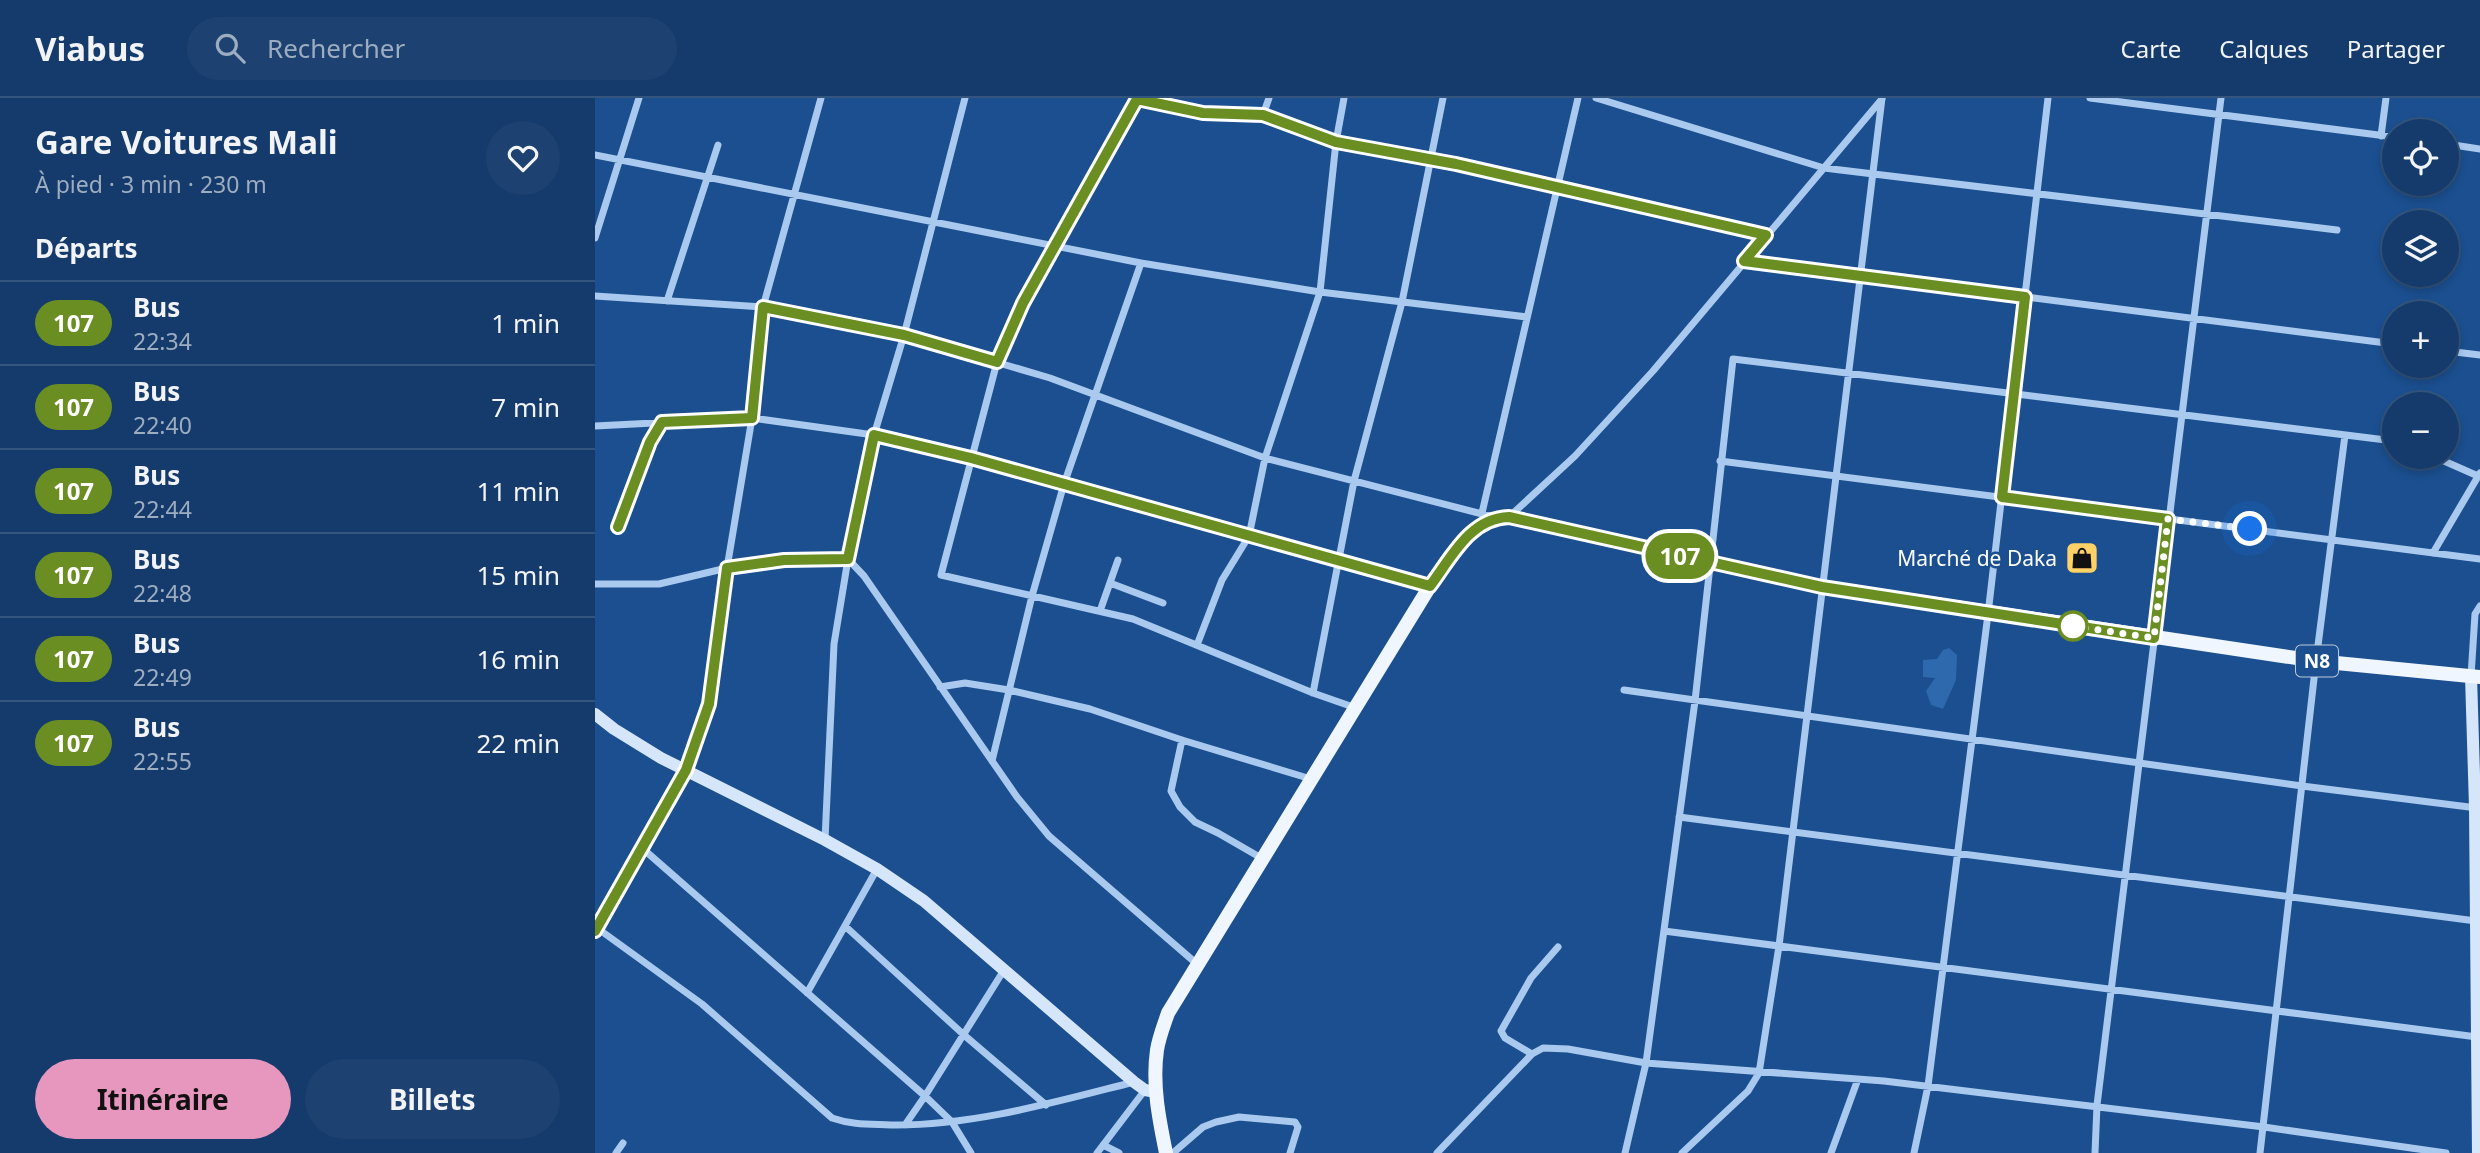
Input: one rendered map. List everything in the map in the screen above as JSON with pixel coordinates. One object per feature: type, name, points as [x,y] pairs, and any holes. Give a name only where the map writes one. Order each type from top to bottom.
[{"type":"main road","name":"N8","points":[[1495,516],[1822,587],[2316,661],[2475,676]]},
{"type":"main road","points":[[1165,1153],[1145,1088],[1168,1013],[1430,586],[1473,531],[1495,516]]},
{"type":"street","points":[[595,238],[639,98]]},
{"type":"street","points":[[821,98],[763,307],[752,418],[727,568],[709,704],[686,770],[596,929],[702,1004],[832,1118],[849,1124],[953,1122],[1145,1088]]},
{"type":"street","points":[[825,840],[834,645],[848,559],[874,435],[904,335],[965,98]]},
{"type":"street","points":[[1357,708],[1313,693],[1133,619],[941,575],[997,362],[1023,303],[1136,98],[1203,113],[1263,115],[1336,142],[1431,158],[1766,235]]},
{"type":"street","points":[[1263,115],[1269,98]]},
{"type":"street","points":[[1197,645],[1222,580],[1249,537],[1265,458],[1320,292],[1336,142],[1344,98]]},
{"type":"street","points":[[1313,693],[1355,481],[1402,302],[1443,98]]},
{"type":"street","points":[[1495,516],[1527,317],[1578,98]]},
{"type":"street","points":[[1596,98],[1824,168],[2337,230]]},
{"type":"street","points":[[1495,516],[1575,456],[1653,371],[1882,98]]},
{"type":"street","points":[[1682,1153],[1748,1091],[1759,1073],[1779,946],[1882,98]]},
{"type":"street","points":[[1914,1153],[1928,1086],[1989,614],[2048,98]]},
{"type":"street","points":[[2090,98],[2381,136],[2386,98]]},
{"type":"street","points":[[2095,1153],[2097,1105],[2221,98]]},
{"type":"street","points":[[667,301],[718,145]]},
{"type":"street","points":[[2459,146],[2480,149]]},
{"type":"street","points":[[595,155],[1141,263],[1320,292],[1527,317]]},
{"type":"street","points":[[1744,261],[2382,343]]},
{"type":"street","points":[[992,761],[1032,596],[1064,484],[1141,263]]},
{"type":"street","points":[[595,296],[763,307],[904,335],[1050,378],[1265,458],[1495,516]]},
{"type":"street","points":[[2459,352],[2480,355]]},
{"type":"street","points":[[1625,1153],[1646,1063],[1664,931],[1695,702],[1733,359],[2382,440]]},
{"type":"street","points":[[595,425],[752,418],[874,435],[971,458],[1430,586]]},
{"type":"street","points":[[618,527],[650,442],[662,422]]},
{"type":"street","points":[[2260,1153],[2316,661],[2345,435]]},
{"type":"street","points":[[1720,461],[2480,559]]},
{"type":"street","points":[[2433,553],[2479,475],[2459,467]]},
{"type":"street","points":[[595,584],[659,584],[727,568],[784,560],[848,559],[864,576],[1017,797],[1049,836],[1197,964]]},
{"type":"street","points":[[1100,611],[1118,560]]},
{"type":"street","points":[[1110,583],[1163,603]]},
{"type":"street","points":[[2478,1153],[2475,614],[2480,606]]},
{"type":"street","points":[[940,687],[965,682],[1090,709],[1312,779]]},
{"type":"street","points":[[1624,690],[2302,786],[2478,808]]},
{"type":"street","points":[[595,714],[660,758],[825,840],[877,869],[924,901],[1145,1088]]},
{"type":"street","points":[[1182,740],[1171,791],[1180,807],[1195,822],[1263,859]]},
{"type":"street","points":[[1679,817],[2476,921]]},
{"type":"street","points":[[642,848],[926,1096],[953,1122],[971,1153]]},
{"type":"street","points":[[807,993],[877,869]]},
{"type":"street","points":[[845,926],[964,1035],[1046,1105]]},
{"type":"street","points":[[1664,931],[2477,1037]]},
{"type":"street","points":[[1532,1054],[1505,1038],[1501,1031],[1531,978],[1558,947]]},
{"type":"street","points":[[905,1125],[1004,970]]},
{"type":"street","points":[[1437,1153],[1532,1054],[1543,1048],[1568,1049],[1646,1063],[1858,1079],[2097,1105],[2446,1153]]},
{"type":"street","points":[[1831,1153],[1858,1079]]},
{"type":"street","points":[[1097,1153],[1145,1088]]},
{"type":"street","points":[[1173,1153],[1203,1128],[1239,1117],[1295,1122],[1298,1127],[1290,1153]]},
{"type":"street","points":[[616,1153],[623,1143]]},
{"type":"street","points":[[1103,1145],[1119,1153]]},
{"type":"shaded area","points":[[1949,648],[1957,655],[1956,680],[1943,709],[1931,705],[1926,691],[1935,678],[1923,677],[1923,660],[1937,659],[1943,650]]},
{"type":"bus line","name":"107","points":[[595,931],[686,770],[709,704],[727,568],[784,560],[848,559],[874,435],[971,458],[1430,586],[1463,541],[1483,522],[1494,517],[1509,517],[1822,587],[2154,638],[2168,519],[2002,497],[2025,297],[1744,261],[1766,235],[1431,158],[1336,142],[1263,115],[1203,113],[1137,99],[1023,303],[997,362],[904,335],[763,307],[752,418],[662,422],[650,442],[618,527]]},
{"type":"place","name":"Marché de Daka","points":[[2082,558]]},
{"type":"route","points":[[2073,626],[2154,638],[2168,519],[2250,529]]}]
